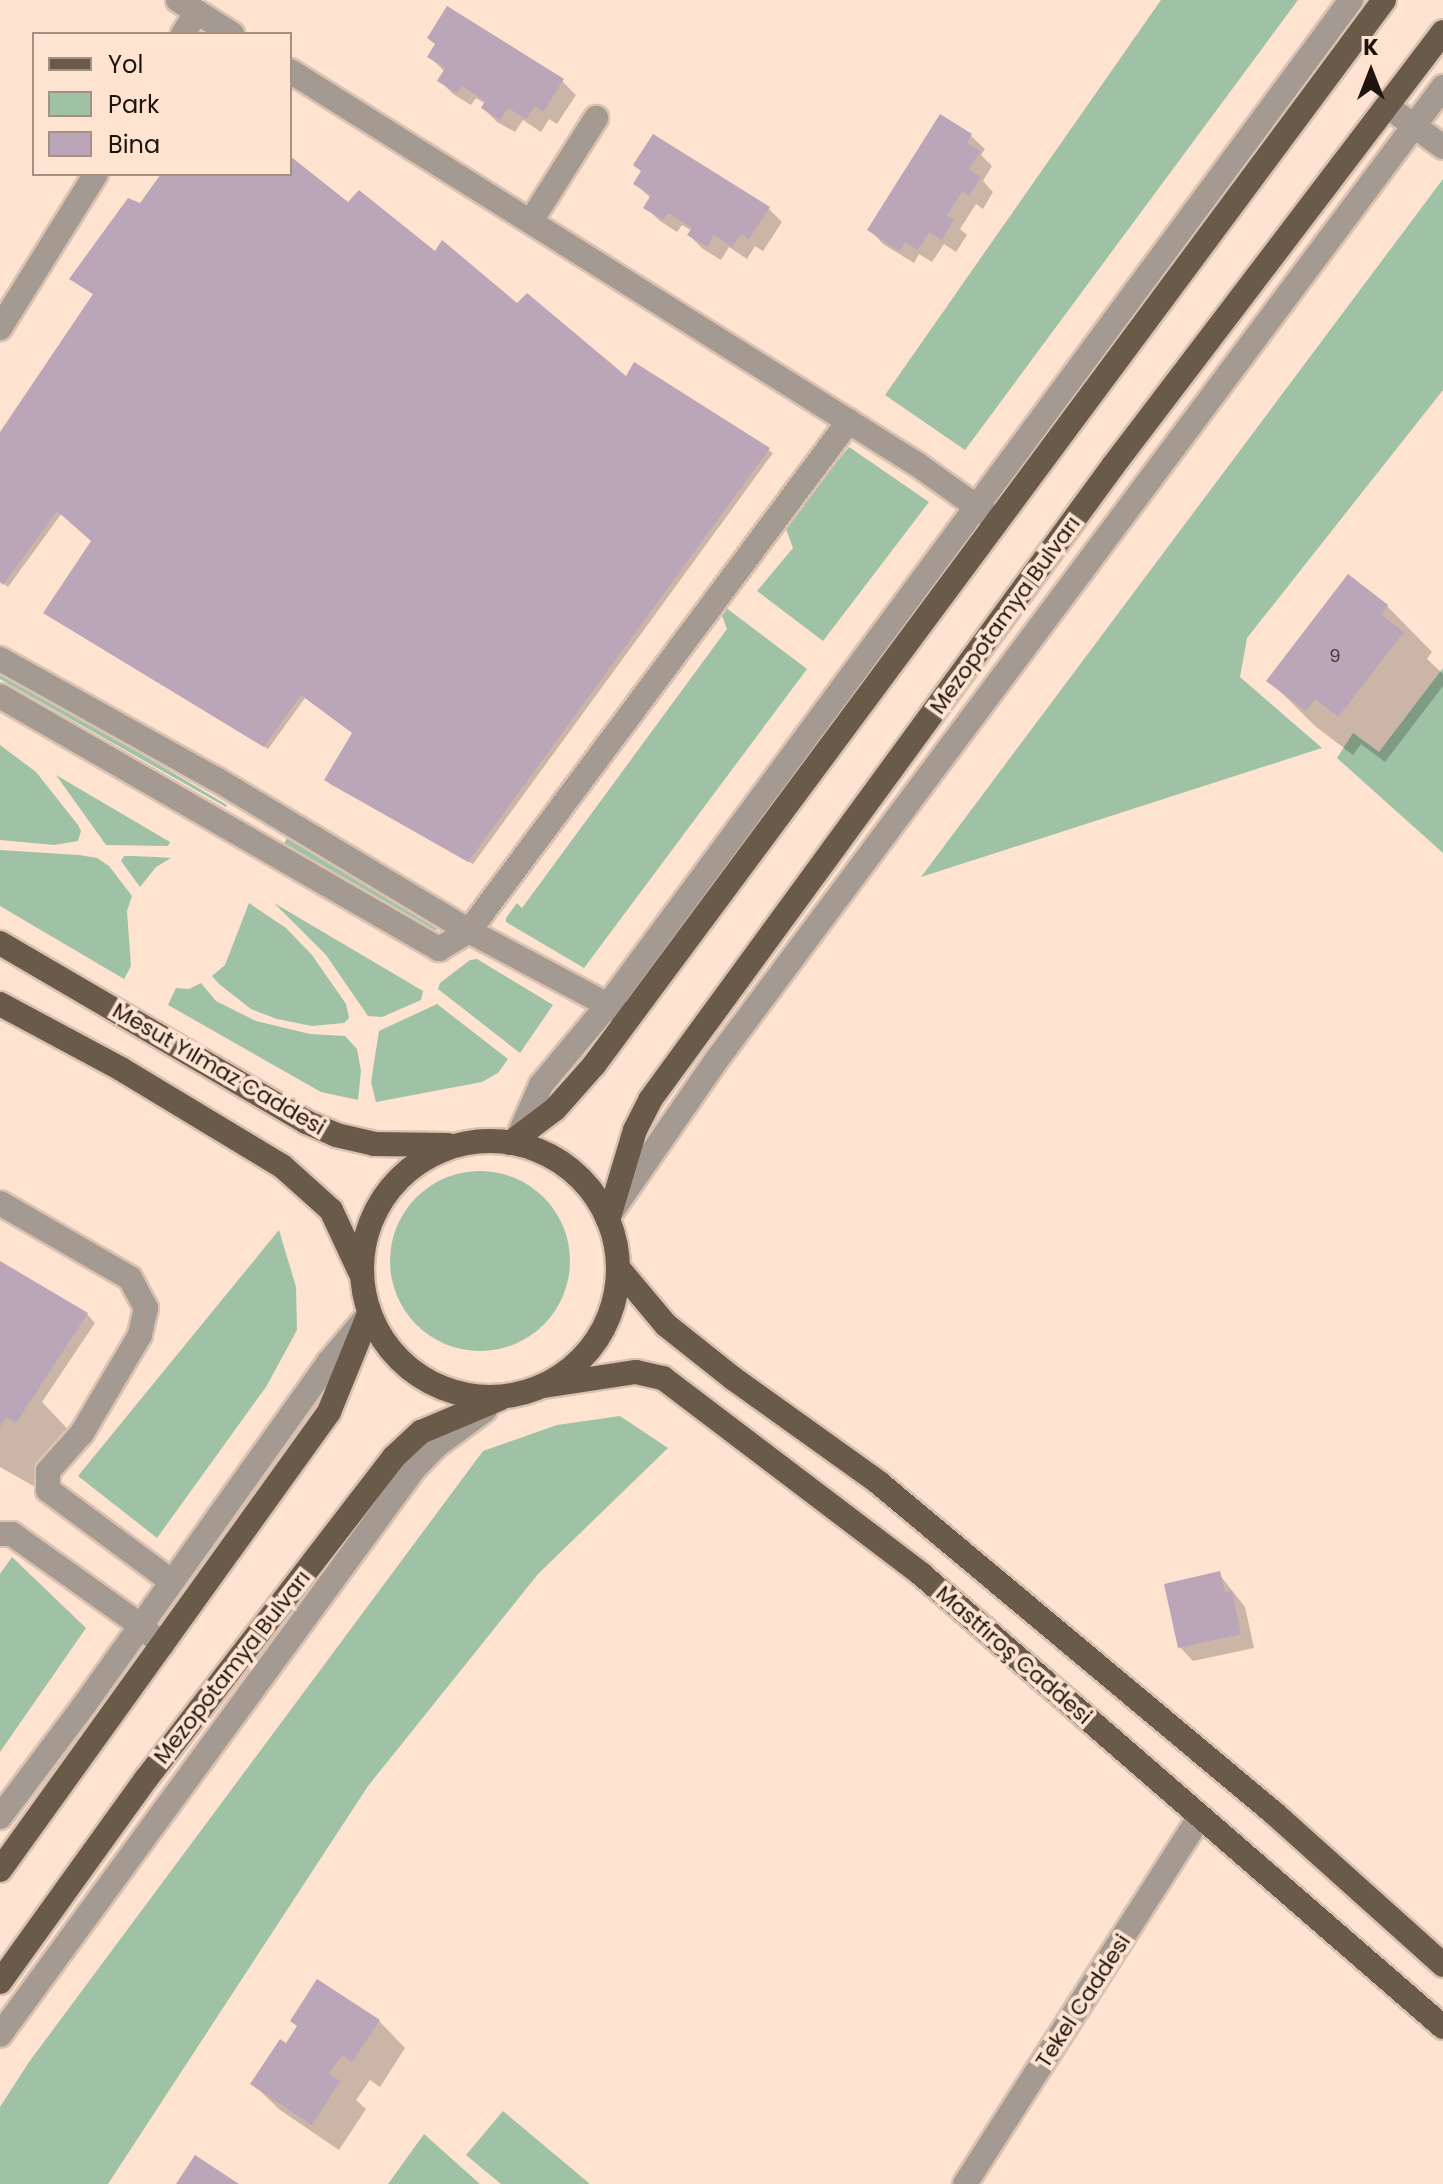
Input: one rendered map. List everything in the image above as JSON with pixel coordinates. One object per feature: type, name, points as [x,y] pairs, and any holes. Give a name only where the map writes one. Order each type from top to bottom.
[{"type":"main road","points":[[514,1140],[555,1109],[630,1017],[1384,0]]},
{"type":"main road","name":"Mezopotamya Bulvarı","points":[[609,1217],[635,1130],[650,1100],[1113,466],[1443,32]]},
{"type":"main road","name":"Mesut Yılmaz Caddesi","points":[[0,943],[306,1122],[336,1135],[374,1144],[454,1145]]},
{"type":"main road","points":[[0,1004],[121,1069],[282,1166],[331,1210],[360,1272],[369,1314],[390,1350],[421,1378],[460,1395],[503,1397],[544,1386],[575,1366],[598,1338],[614,1305],[619,1269],[614,1233],[597,1197],[570,1168],[514,1140],[454,1145],[416,1163],[386,1193],[367,1231],[360,1272]]},
{"type":"main road","name":"Mastfıroş Caddesi","points":[[619,1269],[666,1325],[879,1483],[1275,1814],[1443,1965]]},
{"type":"main road","points":[[0,1870],[329,1412],[369,1314]]},
{"type":"main road","name":"Mastfıroş Caddesi","points":[[544,1386],[636,1372],[663,1378],[921,1574],[1443,2027]]},
{"type":"main road","name":"Mezopotamya Bulvarı","points":[[0,1982],[146,1779],[394,1457],[421,1432],[503,1397]]},
{"type":"street","points":[[514,1140],[541,1085],[608,1005],[1351,0]]},
{"type":"street","points":[[183,32],[187,6],[229,32]]},
{"type":"street","points":[[292,72],[849,421],[996,520]]},
{"type":"street","points":[[609,1217],[724,1050],[1443,87]]},
{"type":"street","points":[[1387,106],[1443,147]]},
{"type":"street","points":[[531,221],[596,118]]},
{"type":"street","points":[[0,328],[95,176]]},
{"type":"street","points":[[0,696],[439,949],[469,931],[849,421]]},
{"type":"street","points":[[0,659],[216,779],[469,931],[630,1017]]},
{"type":"street","points":[[0,1203],[130,1278],[146,1308],[140,1335],[82,1433],[48,1471],[48,1490],[171,1581]]},
{"type":"street","points":[[0,1817],[328,1363],[369,1314]]},
{"type":"street","points":[[0,2035],[414,1469],[436,1446],[503,1397]]},
{"type":"street","points":[[0,1534],[12,1534],[140,1625],[162,1645]]},
{"type":"street","name":"Tekel Caddesi","points":[[965,2184],[1200,1817]]},
{"type":"green space","points":[[1161,0],[1298,0],[965,450],[885,395]]},
{"type":"green space","points":[[1443,179],[1443,390],[1247,638],[1240,677],[1322,748],[921,877]]},
{"type":"green space","points":[[849,447],[929,502],[823,641],[757,591],[793,548],[785,526]]},
{"type":"green space","points":[[721,604],[807,669],[584,968],[506,922],[506,918],[517,903],[522,908],[727,629],[719,608]]},
{"type":"green space","points":[[1443,668],[1443,853],[1337,758],[1353,733],[1379,752]]},
{"type":"green space","points":[[0,670],[227,805],[226,807],[0,679]]},
{"type":"green space","points":[[0,745],[36,772],[78,825],[81,831],[78,841],[54,845],[0,840]]},
{"type":"green space","points":[[56,775],[170,842],[168,846],[106,845]]},
{"type":"green space","points":[[287,838],[437,925],[436,931],[284,844]]},
{"type":"green space","points":[[0,850],[79,855],[97,858],[109,866],[132,896],[127,911],[131,966],[124,979],[0,906]]},
{"type":"green space","points":[[124,856],[171,858],[156,867],[140,887],[121,861]]},
{"type":"green space","points":[[249,903],[286,928],[312,955],[346,1004],[349,1018],[344,1023],[312,1026],[277,1019],[251,1009],[212,976],[225,965]]},
{"type":"green space","points":[[274,903],[423,991],[421,1000],[382,1017],[368,1016],[326,955]]},
{"type":"green space","points":[[477,959],[553,1005],[520,1053],[438,989],[440,983],[470,960]]},
{"type":"green space","points":[[201,983],[216,1001],[256,1021],[310,1034],[345,1036],[357,1049],[361,1071],[358,1100],[321,1092],[168,1005],[176,988],[189,989]]},
{"type":"green space","points":[[437,1004],[508,1059],[498,1073],[482,1082],[376,1102],[371,1082],[379,1031]]},
{"type":"green space","points":[[480,1171],[514,1178],[544,1197],[563,1227],[570,1261],[563,1295],[544,1325],[514,1344],[480,1351],[446,1344],[416,1325],[397,1295],[390,1261],[397,1227],[416,1197],[446,1178]]},
{"type":"green space","points":[[279,1230],[296,1287],[297,1330],[266,1387],[157,1538],[78,1476]]},
{"type":"green space","points":[[620,1416],[668,1448],[538,1574],[368,1786],[108,2184],[0,2184],[0,2107],[29,2062],[483,1451],[557,1425]]},
{"type":"green space","points":[[12,1557],[86,1628],[0,1752],[0,1574]]},
{"type":"green space","points":[[503,2111],[590,2184],[501,2184],[466,2155]]},
{"type":"green space","points":[[424,2134],[480,2184],[388,2184]]},
{"type":"building","points":[[447,6],[564,79],[543,112],[535,106],[526,119],[508,108],[500,120],[481,108],[485,101],[462,86],[457,93],[437,81],[445,68],[427,57],[435,44],[427,38]]},
{"type":"building","points":[[940,114],[972,134],[967,143],[980,151],[969,169],[981,177],[969,196],[962,191],[947,216],[954,220],[942,240],[929,232],[918,250],[905,242],[899,251],[867,230]]},
{"type":"building","points":[[653,134],[770,207],[749,239],[741,234],[732,247],[714,235],[707,247],[687,235],[692,228],[668,213],[663,220],[643,208],[651,195],[633,184],[641,171],[633,165]]},
{"type":"building","points":[[292,158],[348,202],[359,190],[435,251],[442,240],[517,303],[527,293],[626,376],[634,362],[770,448],[468,862],[324,780],[352,733],[301,695],[264,747],[43,613],[91,541],[57,511],[3,585],[0,582],[0,432],[93,294],[69,279],[128,198],[140,203],[160,176],[292,176]]},
{"type":"building","points":[[1348,574],[1388,605],[1381,615],[1404,632],[1338,717],[1315,699],[1306,711],[1266,681]]},
{"type":"building","points":[[0,1261],[88,1313],[16,1423],[6,1417],[0,1427]]},
{"type":"building","points":[[1220,1571],[1225,1592],[1232,1591],[1241,1634],[1178,1648],[1164,1584]]},
{"type":"building","points":[[317,1979],[380,2020],[352,2062],[342,2055],[329,2074],[340,2081],[312,2125],[250,2084],[280,2039],[286,2043],[297,2026],[290,2021]]},
{"type":"building","points":[[195,2155],[239,2184],[176,2184]]}]
